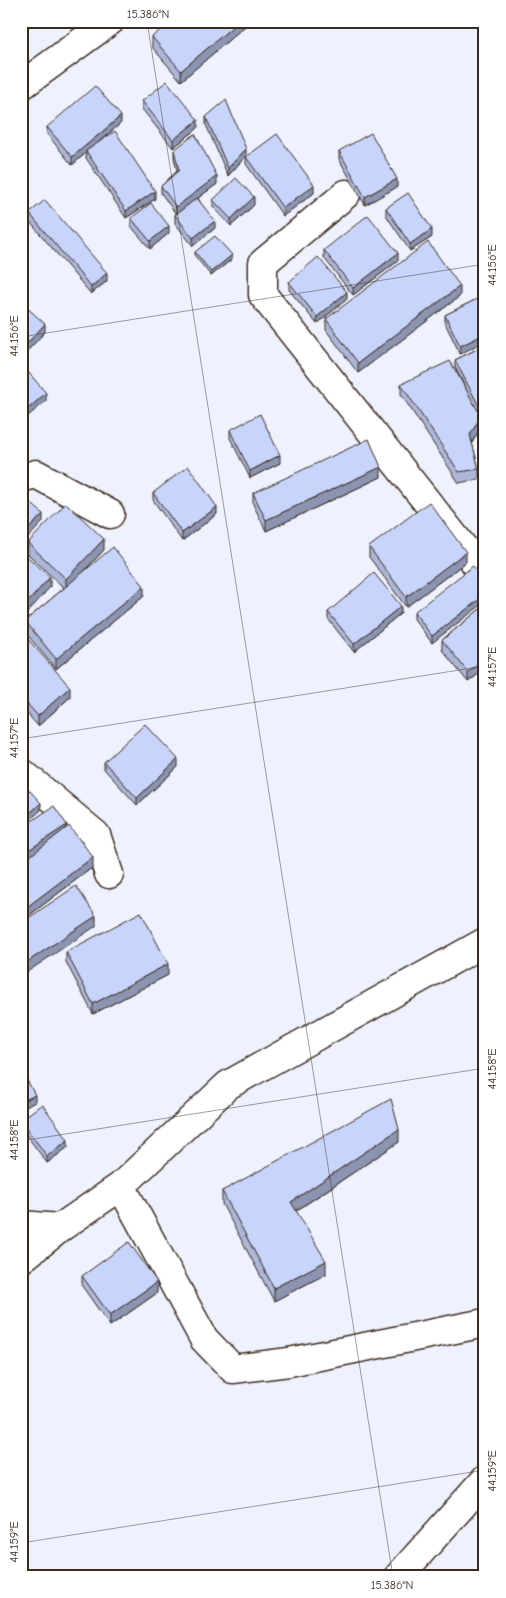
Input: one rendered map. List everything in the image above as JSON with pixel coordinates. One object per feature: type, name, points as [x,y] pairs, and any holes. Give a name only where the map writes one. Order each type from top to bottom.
[{"type":"street","points":[[21,86],[110,21]]},
{"type":"street","points":[[346,194],[263,263],[263,295],[485,575]]},
{"type":"street","points":[[21,478],[36,474],[110,514]]},
{"type":"street","points":[[21,772],[96,835],[109,874]]},
{"type":"street","points":[[21,1259],[60,1228],[121,1186],[228,1086],[485,942]]},
{"type":"street","points":[[121,1186],[204,1339],[233,1369],[289,1362],[485,1323]]},
{"type":"street","points":[[21,1224],[60,1228]]},
{"type":"street","points":[[398,1577],[485,1480]]},
{"type":"building","points":[[171,21],[239,21],[181,71],[152,37]]},
{"type":"building","points":[[167,81],[198,120],[173,140],[142,101]]},
{"type":"building","points":[[95,86],[121,116],[72,157],[47,127]]},
{"type":"building","points":[[226,100],[246,149],[228,168],[206,117]]},
{"type":"building","points":[[115,131],[155,191],[126,211],[86,151]]},
{"type":"building","points":[[371,133],[397,179],[365,197],[339,151]]},
{"type":"building","points":[[195,134],[217,176],[176,207],[161,186],[179,170],[174,150]]},
{"type":"building","points":[[277,134],[314,185],[283,208],[246,157]]},
{"type":"building","points":[[236,178],[254,197],[231,219],[213,200]]},
{"type":"building","points":[[408,193],[432,229],[410,244],[386,208]]},
{"type":"building","points":[[197,198],[215,221],[193,238],[175,215]]},
{"type":"building","points":[[45,200],[107,273],[91,287],[29,213]]},
{"type":"building","points":[[151,203],[169,226],[150,241],[131,218]]},
{"type":"building","points":[[368,215],[398,253],[353,288],[324,250]]},
{"type":"building","points":[[215,236],[232,255],[211,272],[195,252]]},
{"type":"building","points":[[428,242],[460,286],[358,363],[326,319]]},
{"type":"building","points":[[318,257],[347,292],[317,317],[289,282]]},
{"type":"building","points":[[485,295],[485,334],[460,346],[445,315]]},
{"type":"building","points":[[21,302],[45,324],[21,350]]},
{"type":"building","points":[[483,346],[485,349],[485,411],[482,412],[455,360]]},
{"type":"building","points":[[450,361],[481,416],[470,435],[479,469],[459,472],[401,384]]},
{"type":"building","points":[[23,366],[46,393],[21,415],[21,368]]},
{"type":"building","points":[[260,414],[280,455],[250,471],[230,430]]},
{"type":"building","points":[[369,439],[381,467],[266,520],[253,493]]},
{"type":"building","points":[[188,466],[217,507],[182,533],[153,493]]},
{"type":"building","points":[[21,494],[43,514],[21,537]]},
{"type":"building","points":[[429,502],[466,552],[406,597],[369,547]]},
{"type":"building","points":[[66,503],[104,539],[66,579],[28,543]]},
{"type":"building","points":[[113,547],[144,586],[56,659],[25,621]]},
{"type":"building","points":[[21,551],[50,577],[21,610]]},
{"type":"building","points":[[473,566],[485,581],[485,595],[432,636],[414,612]]},
{"type":"building","points":[[374,573],[401,606],[354,644],[328,612]]},
{"type":"building","points":[[485,605],[485,659],[468,672],[442,640]]},
{"type":"building","points":[[21,631],[70,687],[38,716],[21,697]]},
{"type":"building","points":[[145,724],[178,759],[137,798],[104,762]]},
{"type":"building","points":[[21,781],[41,803],[21,821]]},
{"type":"building","points":[[54,806],[67,825],[21,855],[21,828]]},
{"type":"building","points":[[69,826],[93,857],[23,910],[21,907],[21,863]]},
{"type":"building","points":[[76,886],[96,916],[21,966],[21,923]]},
{"type":"building","points":[[141,912],[168,964],[93,1004],[66,952]]},
{"type":"building","points":[[21,1069],[35,1095],[21,1102]]},
{"type":"building","points":[[391,1099],[399,1129],[291,1202],[326,1261],[274,1288],[222,1191]]},
{"type":"building","points":[[42,1104],[68,1140],[47,1156],[21,1121]]},
{"type":"building","points":[[129,1242],[157,1282],[110,1315],[82,1276]]}]
